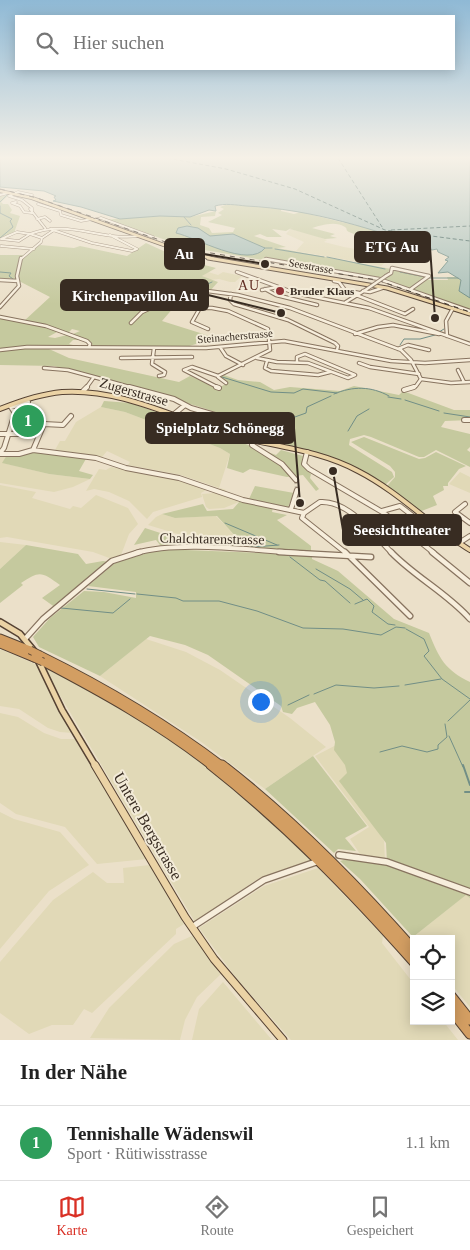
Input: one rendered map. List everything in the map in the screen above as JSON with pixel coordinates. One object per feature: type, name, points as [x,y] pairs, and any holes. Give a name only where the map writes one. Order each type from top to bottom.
[{"type":"highway","points":[[0,638],[30,650],[39,658],[138,713],[188,746],[281,822],[335,874],[410,958]]},
{"type":"highway","points":[[0,644],[39,658],[131,702],[183,735],[228,769],[322,850],[410,946]]},
{"type":"highway","points":[[455,1001],[470,1020]]},
{"type":"highway","points":[[455,1015],[470,1034]]},
{"type":"main road","name":"Seestrasse","points":[[54,207],[218,260],[360,283],[406,293],[470,312]]},
{"type":"main road","name":"Seestrasse","points":[[360,283],[373,289],[383,288],[406,293]]},
{"type":"main road","name":"Zugerstrasse","points":[[0,408],[39,395],[83,391],[117,396],[250,438],[334,460],[359,471],[470,550]]},
{"type":"main road","name":"Untere Bergstrasse","points":[[0,622],[25,639],[62,710],[192,927],[220,967],[283,1040]]},
{"type":"street","points":[[20,207],[24,212],[32,213]]},
{"type":"street","points":[[31,207],[32,213]]},
{"type":"street","points":[[46,207],[60,211],[62,215],[78,221],[101,218],[153,236]]},
{"type":"street","points":[[30,209],[47,228],[98,244],[132,251],[137,249],[110,235]]},
{"type":"street","points":[[41,215],[50,221]]},
{"type":"street","points":[[37,219],[44,217]]},
{"type":"street","points":[[0,239],[19,241],[30,234],[47,228],[68,227],[110,235],[140,236]]},
{"type":"street","points":[[0,239],[24,228]]},
{"type":"street","points":[[0,307],[17,290],[21,258],[39,245],[42,238],[54,230]]},
{"type":"street","points":[[18,232],[42,238]]},
{"type":"street","points":[[1,246],[34,249]]},
{"type":"street","points":[[266,259],[371,277],[411,289],[470,312]]},
{"type":"street","points":[[346,302],[391,273],[392,268],[429,276],[411,289]]},
{"type":"street","points":[[237,272],[243,276],[301,294],[346,302],[470,344]]},
{"type":"street","points":[[306,275],[336,281],[343,288],[359,293]]},
{"type":"street","points":[[0,280],[18,281]]},
{"type":"street","points":[[177,286],[231,294],[293,310],[398,349],[405,353],[412,362],[421,379]]},
{"type":"street","points":[[277,286],[263,290],[317,305]]},
{"type":"street","points":[[365,290],[373,289]]},
{"type":"street","points":[[231,294],[230,300],[234,304],[296,324],[336,344],[337,350]]},
{"type":"street","points":[[356,295],[405,314],[413,309]]},
{"type":"street","points":[[131,323],[142,312],[153,307],[200,308],[228,311],[270,331],[270,350],[218,376]]},
{"type":"street","points":[[200,308],[192,322],[208,328]]},
{"type":"street","points":[[447,336],[446,321],[453,308]]},
{"type":"street","points":[[0,317],[46,326],[87,341],[90,344],[89,348]]},
{"type":"street","points":[[354,334],[383,324],[416,329],[426,335],[441,334]]},
{"type":"street","name":"Steinacherstrasse","points":[[0,350],[17,347],[220,347],[270,342],[299,342],[378,359],[412,362],[470,360]]},
{"type":"street","points":[[398,349],[408,345],[429,350]]},
{"type":"street","points":[[220,347],[226,356],[243,365]]},
{"type":"street","points":[[154,348],[153,366],[165,372],[164,376],[159,376]]},
{"type":"street","points":[[256,358],[267,361],[311,364],[348,378],[355,375],[305,354],[297,357],[297,362]]},
{"type":"street","points":[[121,358],[192,357]]},
{"type":"street","points":[[267,361],[265,368],[270,371],[318,375],[330,372]]},
{"type":"street","points":[[359,363],[370,367],[419,374]]},
{"type":"street","points":[[219,388],[184,370],[192,367],[218,376],[226,383]]},
{"type":"street","points":[[44,368],[68,370],[94,377],[174,400],[242,423],[252,429],[250,438],[252,445],[278,461],[296,480]]},
{"type":"street","points":[[458,370],[464,382]]},
{"type":"street","points":[[83,391],[94,377]]},
{"type":"street","points":[[421,379],[451,383],[470,382]]},
{"type":"street","points":[[404,390],[416,386],[421,379]]},
{"type":"street","points":[[0,454],[4,448],[15,413],[11,407],[28,402]]},
{"type":"street","points":[[174,415],[185,405]]},
{"type":"street","points":[[64,425],[71,416]]},
{"type":"street","points":[[464,420],[470,420]]},
{"type":"street","points":[[33,450],[38,434],[44,424],[69,425]]},
{"type":"street","points":[[0,434],[38,434]]},
{"type":"street","points":[[0,454],[19,454],[33,450],[96,458],[126,468],[179,478],[243,500],[304,513]]},
{"type":"street","points":[[307,452],[304,464],[309,469],[382,511],[470,583]]},
{"type":"street","points":[[291,509],[297,490]]},
{"type":"street","points":[[410,616],[383,585],[302,518],[304,513],[315,503],[323,501],[331,503],[351,514],[407,568],[455,603],[470,619]]},
{"type":"street","points":[[455,512],[465,504]]},
{"type":"street","points":[[382,511],[400,506],[432,531]]},
{"type":"street","points":[[449,509],[470,523]]},
{"type":"street","points":[[459,543],[470,536]]},
{"type":"street","name":"Chalchtarenstrasse","points":[[25,639],[43,619],[112,561],[146,550],[178,547],[371,557]]},
{"type":"street","points":[[339,854],[387,862],[470,892]]},
{"type":"street","points":[[192,927],[264,880],[316,862]]},
{"type":"shaded area","points":[[290,229],[327,240],[324,242],[384,254],[395,262],[386,262],[381,266],[296,251],[304,242],[286,234]]},
{"type":"shaded area","points":[[208,272],[218,275],[223,272],[242,276],[235,282],[219,279],[210,280],[202,276]]},
{"type":"shaded area","points":[[101,407],[125,412],[220,448],[230,454],[219,488],[181,475],[128,465],[130,462],[107,451],[102,457],[55,450],[60,441],[65,441],[76,422]]},
{"type":"shaded area","points":[[0,455],[7,455],[3,463],[49,474],[90,479],[73,487],[54,492],[0,483]]},
{"type":"shaded area","points":[[111,467],[177,480],[208,489],[201,493],[202,497],[153,512],[147,519],[129,501],[109,492],[94,489],[86,491],[99,469],[106,470]]},
{"type":"shaded area","points":[[460,472],[470,477],[470,493],[449,484]]},
{"type":"shaded area","points":[[0,485],[36,492],[32,498],[70,509],[73,506],[81,508],[96,495],[128,508],[138,524],[129,534],[121,555],[112,559],[93,552],[7,537],[0,538]]},
{"type":"shaded area","points":[[220,488],[226,490],[225,492],[239,502],[224,508],[209,509],[206,507],[202,494],[215,493]]},
{"type":"shaded area","points":[[162,514],[175,518],[216,516],[237,538],[213,548],[201,541],[148,525]]},
{"type":"shaded area","points":[[0,542],[26,545],[0,569]]},
{"type":"shaded area","points":[[146,639],[186,652],[220,670],[290,718],[326,747],[265,789],[200,741],[100,676]]},
{"type":"shaded area","points":[[0,649],[35,664],[73,733],[60,732],[48,728],[19,709],[0,706]]},
{"type":"shaded area","points":[[43,667],[108,698],[198,760],[239,790],[315,860],[256,880],[195,922]]},
{"type":"shaded area","points":[[0,713],[18,717],[44,733],[61,739],[76,739],[148,857],[147,859],[97,864],[65,827],[16,814],[0,803]]},
{"type":"shaded area","points":[[342,742],[364,808],[384,841],[385,860],[360,854],[350,839],[369,827],[315,756]]},
{"type":"shaded area","points":[[0,812],[14,819],[60,832],[89,865],[49,891],[0,949]]},
{"type":"shaded area","points":[[150,865],[184,924],[176,929],[176,934],[92,1013],[84,1009],[73,1025],[52,1025],[29,1034],[0,1013],[0,962],[53,900],[93,872],[107,883],[124,883],[123,868]]},
{"type":"shaded area","points":[[318,868],[383,936],[382,943],[410,979],[410,1025],[446,1025],[458,1040],[291,1040],[237,979],[199,928],[264,886]]},
{"type":"shaded area","points":[[467,894],[470,898],[470,1007],[455,989],[455,935],[416,935]]},
{"type":"shaded area","points":[[194,935],[221,974],[197,997],[185,1020],[180,1040],[90,1038],[109,1008],[174,944]]},
{"type":"shaded area","points":[[223,982],[272,1040],[192,1040],[199,1009]]},
{"type":"green space","points":[[0,207],[10,207],[12,210],[10,213],[20,216],[14,233],[0,239]]},
{"type":"green space","points":[[220,207],[281,208],[281,211],[294,214],[301,212],[381,231],[408,241],[401,242],[359,235],[347,231],[346,228],[337,224],[312,228],[335,234],[330,236],[337,238],[325,239],[290,229],[293,227],[286,231],[272,229],[282,237],[267,237],[260,234],[254,236],[286,247],[277,248],[424,275],[429,280],[448,280],[447,277],[461,277],[470,297],[470,311],[381,280],[187,247],[106,220],[149,215],[190,217],[216,211],[215,216],[201,217],[200,225],[209,228],[212,233],[233,232],[235,228],[208,222],[222,215],[218,213],[224,209]]},
{"type":"green space","points":[[146,243],[181,259],[216,268],[202,276],[218,282],[210,291],[167,283],[161,284],[147,293],[189,302],[186,306],[175,306],[162,321],[216,338],[186,347],[93,346],[91,342],[73,334],[80,331],[72,329],[67,334],[57,332],[48,337],[55,338],[67,335],[80,340],[73,340],[69,344],[77,346],[0,349],[0,317],[24,321],[50,297],[17,280],[0,280],[0,255],[24,255],[40,245],[74,248],[80,246],[127,256]]},
{"type":"green space","points":[[49,349],[69,358],[179,382],[190,376],[218,388],[226,384],[219,377],[224,375],[238,380],[260,382],[274,390],[290,387],[340,391],[354,386],[399,395],[403,391],[454,410],[470,410],[470,420],[445,421],[441,427],[470,434],[470,447],[467,450],[470,452],[470,467],[436,450],[424,457],[419,457],[364,435],[350,439],[349,445],[392,472],[394,477],[385,485],[353,467],[321,455],[251,438],[252,433],[261,431],[254,432],[241,422],[230,417],[174,398],[54,366],[0,365],[0,351]]},
{"type":"green space","points":[[104,401],[131,403],[276,455],[281,450],[303,456],[302,464],[311,474],[310,478],[319,489],[316,491],[303,475],[287,477],[250,469],[243,473],[227,468],[230,454],[220,448],[125,412],[101,407]]},
{"type":"green space","points":[[364,437],[419,459],[436,452],[466,466],[459,469],[448,483],[448,486],[443,486],[444,490],[433,496],[437,505],[419,512],[387,486],[395,477],[395,472],[390,466],[351,442]]},
{"type":"green space","points":[[33,450],[87,457],[79,471],[93,475],[90,479],[49,474],[2,463],[7,455]]},
{"type":"green space","points":[[255,486],[294,493],[288,507],[249,499]]},
{"type":"green space","points":[[240,501],[273,507],[272,512],[287,515],[277,520],[311,546],[311,552],[213,548],[237,538],[217,516],[175,518],[162,514],[203,504],[207,511],[233,509]]},
{"type":"green space","points":[[145,528],[200,546],[160,545],[156,540],[134,545]]},
{"type":"green space","points":[[26,545],[78,554],[86,564],[103,561],[109,562],[56,608],[42,598],[60,585],[41,574],[37,574],[21,583],[23,585],[0,603],[0,569]]},
{"type":"green space","points":[[160,549],[312,555],[312,559],[338,571],[394,619],[429,633],[436,650],[449,668],[470,682],[470,892],[387,862],[386,843],[339,781],[347,773],[345,765],[334,750],[335,742],[330,725],[315,702],[297,708],[292,714],[283,712],[281,706],[208,655],[185,645],[150,636],[100,676],[39,647],[33,637],[50,618],[84,591],[104,592],[136,598],[136,592],[88,586],[115,563]]},
{"type":"green space","points":[[313,756],[367,826],[345,838],[356,851],[338,849],[334,853],[265,789]]},
{"type":"green space","points":[[347,859],[386,865],[470,896],[470,898],[466,895],[416,935],[411,935],[360,879],[340,861]]},
{"type":"water","points":[[79,207],[215,207],[216,211],[209,210],[190,217],[160,216],[120,219]]},
{"type":"water","points":[[253,207],[470,207],[470,298],[459,291],[461,280],[448,272],[438,273],[448,261],[445,260],[449,257],[438,252],[437,249],[432,250],[389,235],[319,216]]},
{"type":"water","points":[[187,226],[198,228],[210,236],[233,234],[265,248],[257,254],[235,254],[176,233],[178,228]]},
{"type":"waterway","points":[[0,207],[0,213],[12,219],[10,221],[13,227],[0,238]]},
{"type":"waterway","points":[[184,217],[191,225]]},
{"type":"waterway","points":[[265,248],[272,248]]},
{"type":"waterway","points":[[275,249],[324,257]]},
{"type":"waterway","points":[[327,257],[385,269]]},
{"type":"waterway","points":[[0,272],[11,273],[9,276],[13,279]]},
{"type":"waterway","points":[[400,272],[425,277]]},
{"type":"waterway","points":[[429,278],[458,278]]},
{"type":"waterway","points":[[11,292],[18,285],[17,281]]},
{"type":"waterway","points":[[199,288],[212,282]]},
{"type":"waterway","points":[[439,332],[444,329]]},
{"type":"waterway","points":[[400,345],[404,339],[420,339],[435,335]]},
{"type":"waterway","points":[[196,367],[202,369]]},
{"type":"waterway","points":[[222,377],[271,392],[294,393],[303,389],[337,393]]},
{"type":"waterway","points":[[334,394],[362,388],[375,390],[389,396]]},
{"type":"waterway","points":[[291,421],[292,418],[306,413],[307,407],[331,396]]},
{"type":"waterway","points":[[388,397],[401,399]]},
{"type":"waterway","points":[[405,400],[439,411]]},
{"type":"waterway","points":[[348,431],[357,416],[369,409]]},
{"type":"waterway","points":[[444,413],[470,417]]},
{"type":"waterway","points":[[225,523],[277,545]]},
{"type":"waterway","points":[[220,546],[238,540],[253,547],[279,545]]},
{"type":"waterway","points":[[290,557],[320,580],[325,581],[350,603]]},
{"type":"waterway","points":[[316,569],[350,589],[363,600]]},
{"type":"waterway","points":[[87,589],[135,594]]},
{"type":"waterway","points":[[137,594],[176,598],[183,601],[219,601],[257,611],[303,628],[343,629],[381,635],[396,627],[405,628]]},
{"type":"waterway","points":[[61,608],[113,613],[130,599]]},
{"type":"waterway","points":[[355,604],[367,599],[374,606],[372,612],[388,624],[395,625]]},
{"type":"waterway","points":[[406,629],[424,639],[429,651],[424,656],[442,679],[470,699]]},
{"type":"waterway","points":[[405,685],[441,679]]},
{"type":"waterway","points":[[314,694],[336,685],[374,688],[399,686]]},
{"type":"waterway","points":[[288,705],[309,695]]},
{"type":"waterway","points":[[448,721],[470,700]]},
{"type":"waterway","points":[[380,752],[402,746],[427,752],[438,749],[438,745],[447,737],[445,724]]},
{"type":"waterway","points":[[449,736],[463,767]]},
{"type":"waterway","points":[[463,765],[470,785]]},
{"type":"waterway","points":[[465,792],[470,792]]},
{"type":"ferry route","points":[[333,207],[384,229]]},
{"type":"ferry route","points":[[369,207],[384,229]]},
{"type":"ferry route","points":[[391,230],[470,226]]},
{"type":"ferry route","points":[[384,229],[470,241]]},
{"type":"tunnel","points":[[296,480],[297,490]]},
{"type":"railway","points":[[62,207],[186,249],[377,280],[470,312]]},
{"type":"place","name":"Au","points":[[265,264]]},
{"type":"place","name":"Bruder Klaus","points":[[280,291]]},
{"type":"place","name":"Kirchenpavillon Au","points":[[281,313]]},
{"type":"place","name":"ETG Au","points":[[435,318]]},
{"type":"place","name":"Tennishalle Wädenswil","points":[[28,421]]},
{"type":"place","name":"Seesichttheater","points":[[333,471]]},
{"type":"place","name":"Spielplatz Schönegg","points":[[300,503]]},
{"type":"district","name":"AU","points":[[249,285]]}]
